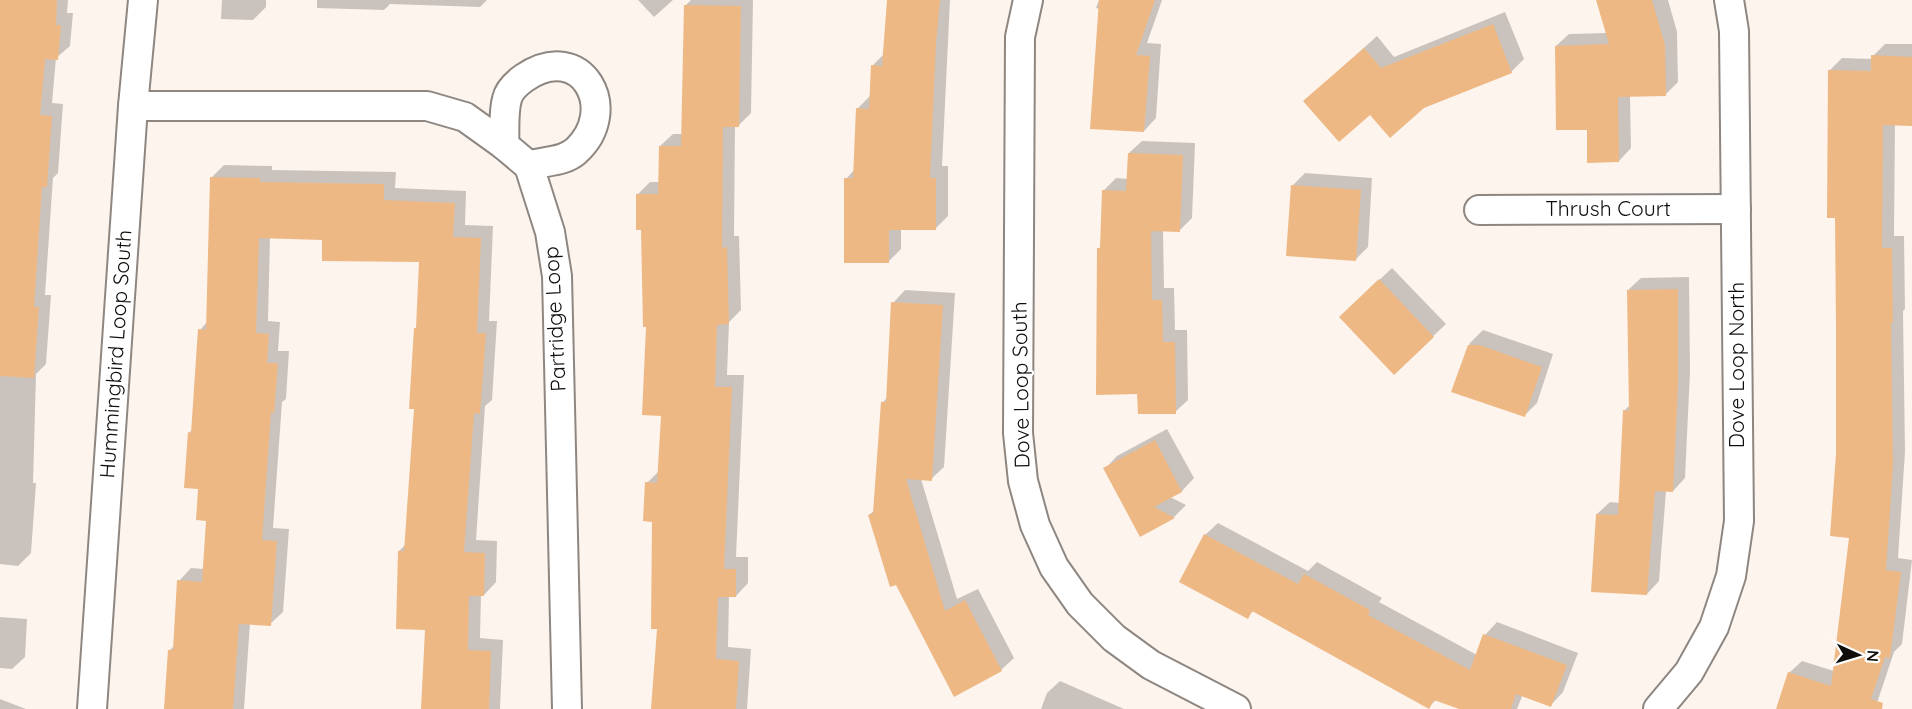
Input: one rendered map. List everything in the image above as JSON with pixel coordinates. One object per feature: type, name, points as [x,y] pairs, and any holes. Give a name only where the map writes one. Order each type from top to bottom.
[{"type":"street","name":"Hummingbird Loop South","points":[[92,709],[133,106],[143,0]]},
{"type":"street","name":"Dove Loop South","points":[[1028,0],[1020,37],[1018,433],[1023,481],[1035,525],[1054,567],[1080,604],[1113,638],[1151,665],[1236,709]]},
{"type":"street","name":"Dove Loop North","points":[[1658,709],[1689,672],[1714,627],[1731,576],[1739,522],[1734,31],[1729,0]]},
{"type":"street","points":[[133,106],[426,106],[465,117],[529,166],[541,161],[558,161],[576,150],[589,132],[596,112],[593,92],[584,76],[567,67],[550,66],[532,73],[516,84],[507,97],[504,145]]},
{"type":"street","name":"Partridge Loop","points":[[529,166],[550,232],[557,276],[567,709]]},
{"type":"street","name":"Thrush Court","points":[[1479,210],[1736,209]]},
{"type":"building","points":[[0,0],[57,0],[56,25],[61,25],[58,60],[45,59],[40,115],[52,116],[47,187],[42,187],[34,307],[39,307],[34,378],[0,376]]},
{"type":"building","points":[[887,0],[940,0],[930,178],[936,178],[936,230],[889,230],[889,263],[844,263],[844,178],[853,178],[856,108],[869,109],[871,65],[882,66]]},
{"type":"building","points":[[1099,0],[1155,0],[1136,55],[1150,56],[1144,132],[1090,129]]},
{"type":"building","points":[[1596,0],[1652,0],[1665,45],[1666,96],[1618,97],[1619,162],[1587,163],[1587,130],[1556,130],[1555,46],[1609,44]]},
{"type":"building","points":[[684,5],[741,6],[739,127],[723,127],[722,248],[727,247],[729,324],[717,325],[715,387],[732,387],[724,569],[736,569],[736,597],[718,597],[716,659],[739,661],[736,709],[651,709],[657,629],[651,629],[652,522],[643,521],[645,482],[657,483],[661,416],[642,415],[646,327],[643,327],[641,230],[636,230],[636,194],[658,194],[659,146],[681,146]]},
{"type":"building","points":[[1493,24],[1512,73],[1424,108],[1390,138],[1370,115],[1339,142],[1303,101],[1364,48],[1381,68]]},
{"type":"building","points":[[1871,55],[1912,57],[1912,126],[1883,125],[1882,248],[1892,248],[1893,323],[1891,323],[1893,465],[1886,570],[1901,572],[1890,658],[1885,657],[1871,699],[1883,703],[1882,709],[1776,709],[1788,672],[1831,686],[1849,538],[1830,536],[1836,454],[1836,326],[1835,218],[1827,218],[1828,70],[1871,71]]},
{"type":"building","points":[[1128,153],[1183,155],[1180,232],[1151,231],[1152,300],[1162,300],[1163,342],[1175,342],[1176,414],[1138,414],[1137,394],[1096,395],[1097,248],[1100,248],[1102,190],[1126,191]]},
{"type":"building","points":[[210,177],[260,178],[260,182],[384,184],[384,200],[455,203],[453,237],[481,238],[477,333],[486,333],[480,414],[474,413],[464,552],[485,553],[484,596],[469,596],[468,650],[491,651],[489,709],[421,709],[425,630],[396,629],[398,551],[404,551],[414,409],[409,409],[419,262],[322,261],[322,240],[259,238],[256,333],[269,334],[267,363],[278,363],[274,413],[271,412],[262,540],[277,541],[271,626],[239,624],[233,709],[164,709],[168,650],[173,650],[177,580],[202,582],[206,521],[196,520],[198,489],[184,488],[188,432],[191,433],[198,329],[206,330]]},
{"type":"building","points":[[1291,185],[1361,190],[1356,261],[1286,256]]},
{"type":"building","points":[[1379,279],[1434,337],[1394,375],[1339,317]]},
{"type":"building","points":[[1678,289],[1678,385],[1673,492],[1655,491],[1647,595],[1591,592],[1596,514],[1618,515],[1623,410],[1629,411],[1627,290]]},
{"type":"building","points":[[891,302],[943,305],[932,481],[906,479],[945,611],[965,600],[1002,671],[954,697],[896,585],[890,587],[868,515],[873,513],[881,402],[886,402]]},
{"type":"building","points":[[1468,345],[1479,345],[1542,367],[1525,417],[1451,392]]},
{"type":"building","points":[[1155,440],[1182,492],[1154,507],[1175,518],[1140,537],[1103,468]]},
{"type":"building","points":[[1204,534],[1298,584],[1304,574],[1370,610],[1368,615],[1470,670],[1483,634],[1567,665],[1551,707],[1516,694],[1511,709],[1459,709],[1434,700],[1429,709],[1252,611],[1248,619],[1179,582]]}]
